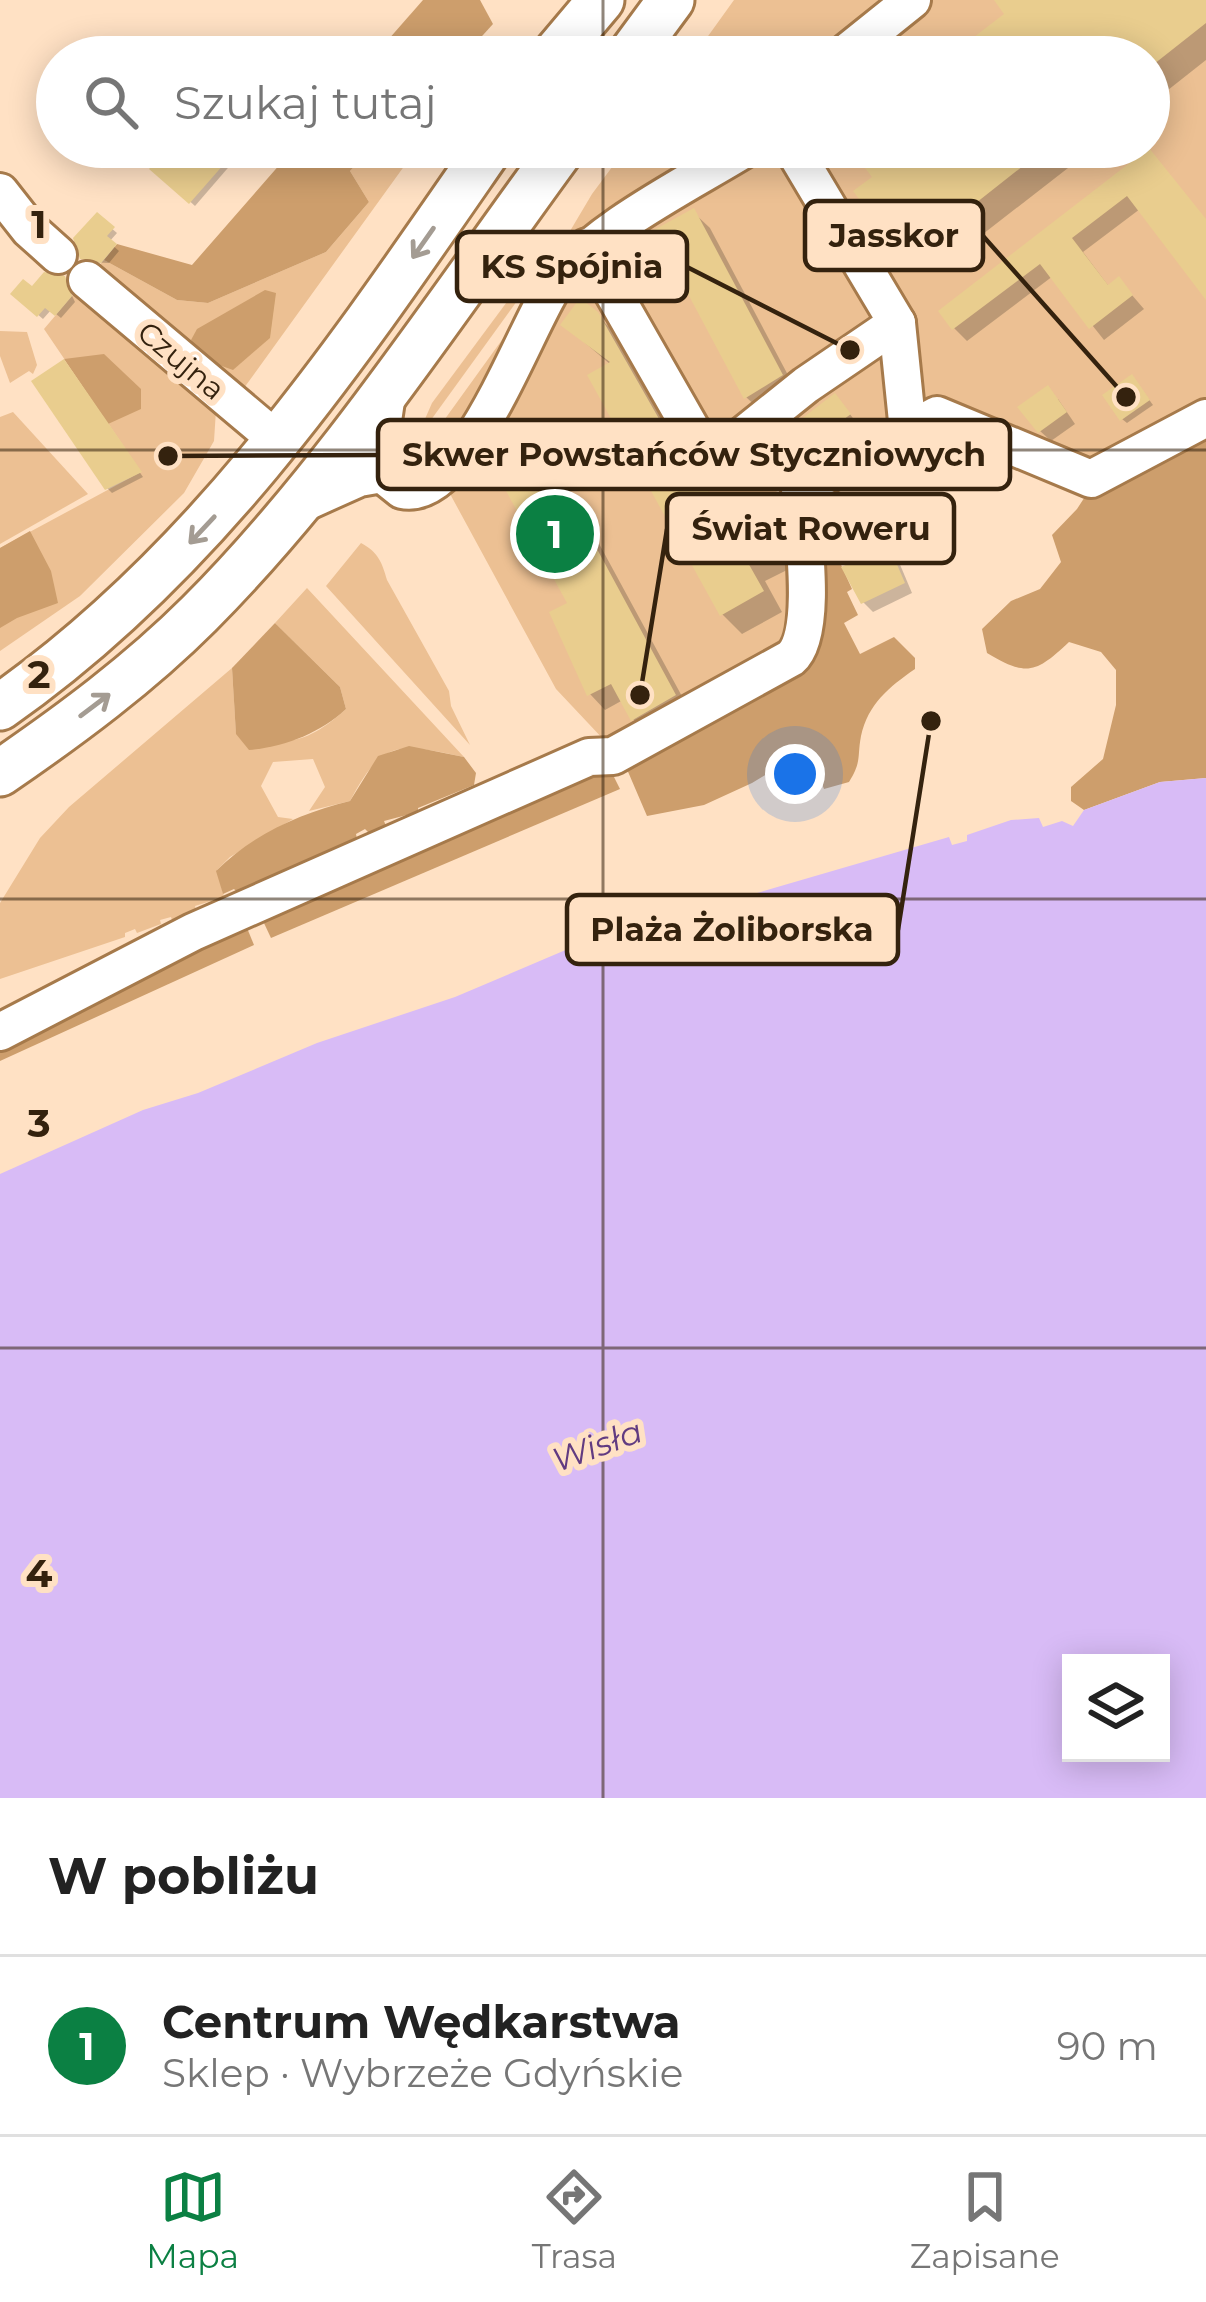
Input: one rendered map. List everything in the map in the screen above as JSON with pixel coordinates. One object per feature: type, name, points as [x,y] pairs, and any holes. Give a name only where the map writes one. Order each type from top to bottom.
[{"type":"main road","points":[[568,24],[601,0]]},
{"type":"main road","points":[[644,36],[671,0]]},
{"type":"main road","points":[[0,707],[77,650],[173,562],[246,481],[475,168]]},
{"type":"main road","points":[[0,772],[137,671],[229,584],[388,385],[548,168]]},
{"type":"street","points":[[867,36],[912,0]]},
{"type":"street","points":[[388,385],[378,454],[382,474],[410,492],[428,488],[446,473],[485,417],[554,286],[587,248],[715,168]]},
{"type":"street","points":[[804,168],[896,323],[908,431]]},
{"type":"street","points":[[0,192],[28,229],[58,256]]},
{"type":"street","points":[[587,248],[710,462],[806,385],[896,323]]},
{"type":"street","name":"Czujna","points":[[86,280],[277,440]]},
{"type":"street","points":[[0,1031],[193,932],[589,757],[613,756],[791,658],[800,651],[807,628],[800,489],[937,415],[1091,479],[1206,418]]},
{"type":"street","points":[[295,506],[344,484],[382,474]]},
{"type":"shaded area","points":[[423,0],[480,0],[493,24],[482,36],[391,36]]},
{"type":"shaded area","points":[[734,0],[1206,0],[1206,401],[1103,459],[1064,456],[917,396],[894,425],[777,489],[775,502],[779,510],[788,512],[796,639],[636,731],[604,740],[556,689],[449,492],[457,487],[430,464],[424,448],[522,312],[611,168],[1170,168],[1170,36],[708,36]]},
{"type":"shaded area","points":[[277,168],[353,168],[350,171],[369,202],[326,252],[208,303],[177,300],[104,260],[117,244],[192,265]]},
{"type":"shaded area","points":[[403,168],[244,388],[234,388],[91,274],[104,260],[177,300],[208,303],[326,252],[369,202],[350,171]]},
{"type":"shaded area","points":[[552,241],[538,272],[415,442],[432,403]]},
{"type":"shaded area","points":[[83,283],[216,410],[214,441],[184,493],[80,596],[0,651],[0,548],[141,472],[44,329]]},
{"type":"shaded area","points":[[265,290],[276,293],[270,338],[233,370],[205,360],[191,340],[197,329]]},
{"type":"shaded area","points":[[0,331],[27,332],[37,365],[33,374],[29,371],[10,383],[0,356]]},
{"type":"shaded area","points":[[104,354],[141,389],[141,409],[108,424],[64,359]]},
{"type":"shaded area","points":[[13,412],[88,494],[0,544],[0,417]]},
{"type":"shaded area","points":[[1206,431],[1206,778],[1160,782],[1084,810],[1071,801],[1071,787],[1103,759],[1116,705],[1116,670],[1101,652],[1069,642],[1039,665],[1012,666],[987,653],[982,629],[1011,601],[1040,589],[1061,562],[1052,535],[1090,489]]},
{"type":"shaded area","points":[[817,493],[825,514],[863,503],[873,509],[879,537],[838,558],[858,615],[844,623],[860,654],[894,637],[915,658],[915,669],[874,705],[849,782],[824,789],[808,749],[704,805],[647,816],[623,760],[804,659]]},
{"type":"shaded area","points":[[30,531],[51,571],[58,603],[0,628],[0,548]]},
{"type":"shaded area","points":[[361,543],[381,563],[449,691],[470,745],[326,586]]},
{"type":"shaded area","points":[[307,588],[464,757],[424,749],[395,750],[373,765],[350,801],[309,811],[325,787],[313,759],[273,762],[261,786],[278,817],[293,819],[217,870],[224,897],[137,933],[135,929],[125,937],[0,979],[0,903],[40,838],[69,807],[232,668],[236,733],[294,740],[319,730],[346,709],[340,687],[275,623]]},
{"type":"shaded area","points":[[275,623],[340,687],[346,709],[301,737],[249,750],[236,734],[232,668]]},
{"type":"shaded area","points":[[409,746],[464,757],[476,773],[474,785],[418,808],[418,812],[384,821],[386,826],[369,833],[365,829],[356,834],[357,839],[237,892],[223,894],[216,871],[230,858],[278,827],[350,801],[378,756]]},
{"type":"shaded area","points":[[609,767],[620,789],[271,938],[263,921]]},
{"type":"shaded area","points":[[247,928],[254,945],[0,1061],[0,1046]]},
{"type":"water","name":"Wisła","points":[[1206,778],[1206,1798],[0,1798],[0,1174],[143,1110],[198,1093],[317,1043],[455,997],[575,946],[949,837],[952,845],[967,841],[967,835],[1011,820],[1039,818],[1043,827],[1062,821],[1073,826],[1084,810],[1160,782]]},
{"type":"building","points":[[994,0],[1206,0],[1206,23],[1170,51],[1170,36],[975,36],[1004,14]]},
{"type":"building","points":[[150,168],[221,168],[189,204]]},
{"type":"building","points":[[865,168],[1020,168],[924,244],[901,214],[881,228],[853,191],[872,177]]},
{"type":"building","points":[[1123,168],[1165,168],[1206,219],[1206,300],[1127,196],[1072,238],[1108,285],[1119,276],[1133,295],[1089,329],[1040,264],[952,330],[938,311]]},
{"type":"building","points":[[694,208],[783,375],[744,399],[654,230]]},
{"type":"building","points":[[97,212],[115,227],[107,236],[117,244],[101,263],[80,259],[73,238]]},
{"type":"building","points":[[44,272],[65,276],[72,296],[55,316],[45,308],[37,317],[10,294],[23,279],[32,286]]},
{"type":"building","points":[[580,298],[598,312],[690,473],[704,483],[737,542],[772,524],[782,543],[747,561],[764,591],[720,616],[587,375],[610,362],[560,325]]},
{"type":"building","points":[[64,359],[142,472],[105,490],[31,381]]},
{"type":"building","points":[[1132,374],[1150,400],[1120,421],[1102,395]]},
{"type":"building","points":[[1048,385],[1067,412],[1038,433],[1017,407]]},
{"type":"building","points":[[835,393],[851,414],[821,436],[829,448],[795,466],[778,437]]},
{"type":"building","points":[[544,451],[676,695],[631,721],[611,684],[587,696],[549,612],[567,603],[498,476]]},
{"type":"building","points":[[884,534],[905,583],[861,604],[841,567],[850,563],[846,554]]},
{"type":"place","name":"KS Spójnia","points":[[850,350]]},
{"type":"place","name":"Jasskor","points":[[1126,397]]},
{"type":"place","name":"Skwer Powstańców Styczniowych","points":[[168,456]]},
{"type":"place","name":"Centrum Wędkarstwa","points":[[555,534]]},
{"type":"place","name":"Świat Roweru","points":[[640,695]]},
{"type":"place","name":"Plaża Żoliborska","points":[[931,721]]}]
